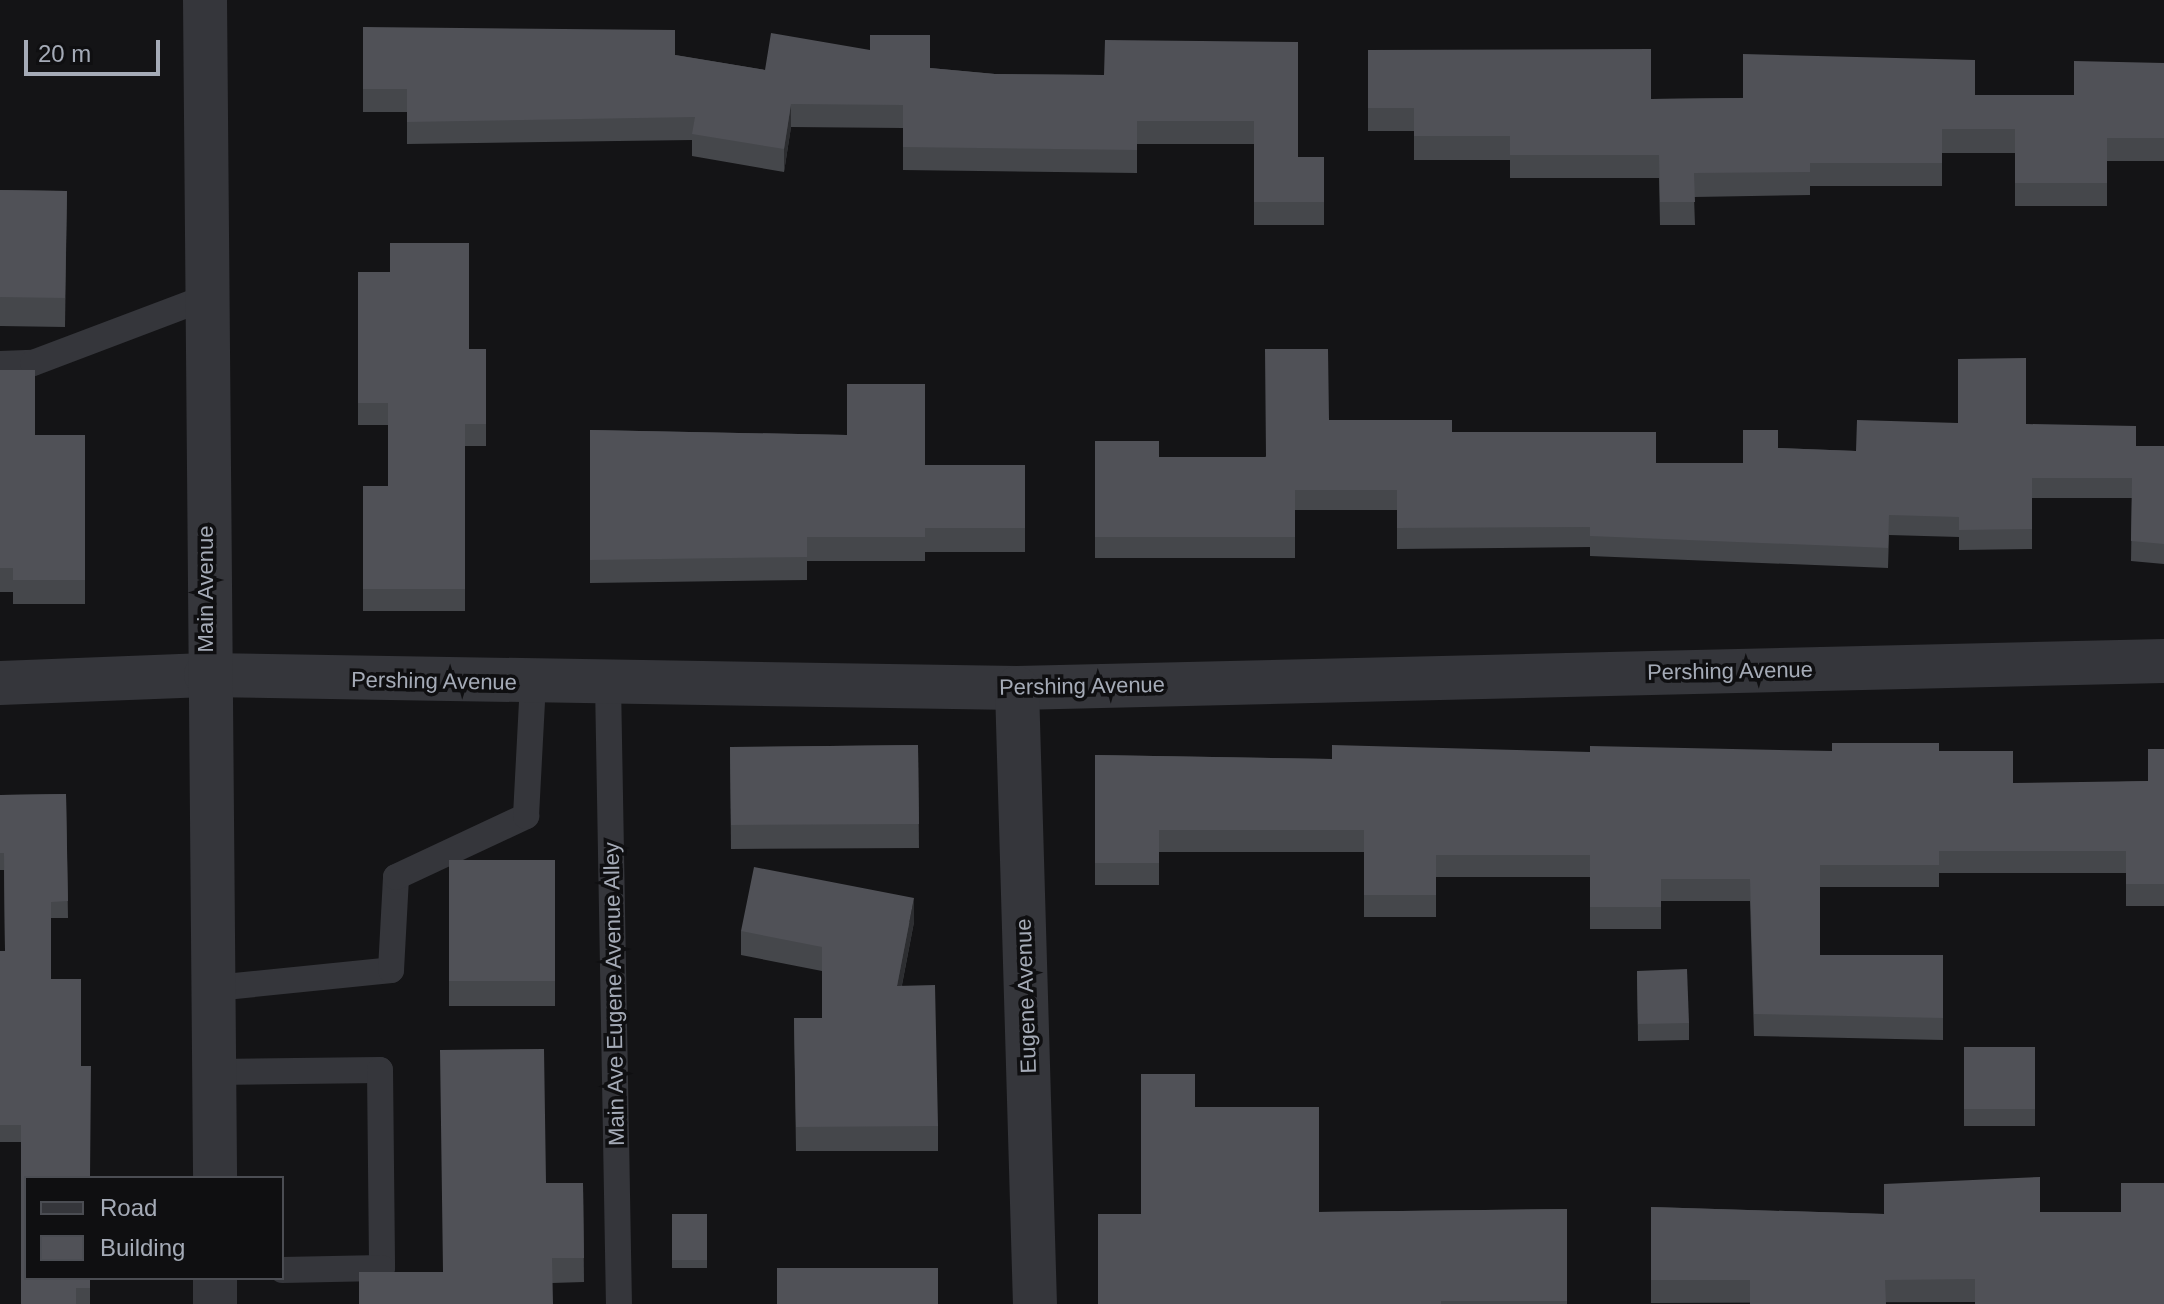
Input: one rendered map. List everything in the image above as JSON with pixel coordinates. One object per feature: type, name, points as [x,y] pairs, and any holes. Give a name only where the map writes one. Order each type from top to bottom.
[{"type":"street","name":"Main Avenue","points":[[205,0],[206,675],[215,988],[215,1176]]},
{"type":"street","name":"Pershing Avenue","points":[[0,683],[206,675],[533,684],[1017,688],[2164,661]]},
{"type":"street","name":"Eugene Avenue","points":[[1017,688],[1035,1304]]},
{"type":"street","points":[[215,1280],[215,1304]]},
{"type":"lane","points":[[0,364],[33,363],[205,298]]},
{"type":"lane","name":"Main Ave Eugene Avenue Alley","points":[[608,683],[619,1304]]},
{"type":"lane","points":[[215,988],[391,970],[396,877],[526,816],[533,684]]},
{"type":"lane","points":[[215,1072],[380,1070],[382,1268],[284,1270]]},
{"type":"building","points":[[363,27],[675,30],[675,55],[765,70],[771,33],[870,50],[870,35],[930,35],[930,68],[995,74],[1104,75],[1105,40],[1298,42],[1298,157],[1324,157],[1324,202],[1254,202],[1254,121],[1137,121],[1137,150],[903,147],[903,105],[791,104],[784,149],[692,134],[695,117],[407,122],[407,89],[363,89]]},
{"type":"building","points":[[1651,49],[1651,99],[1743,98],[1743,54],[1975,60],[1975,95],[2074,95],[2074,61],[2164,63],[2164,138],[2107,138],[2107,183],[2015,183],[2015,129],[1942,129],[1942,163],[1810,163],[1810,172],[1694,173],[1695,202],[1660,202],[1659,155],[1510,155],[1510,136],[1414,136],[1414,108],[1368,108],[1368,50]]},
{"type":"building","points":[[0,190],[67,191],[65,298],[0,297]]},
{"type":"building","points":[[390,243],[469,243],[469,349],[486,349],[486,424],[465,424],[465,589],[363,589],[363,486],[388,486],[388,403],[358,403],[358,272],[390,272]]},
{"type":"building","points":[[1265,349],[1328,349],[1329,420],[1452,420],[1452,432],[1656,432],[1656,463],[1743,463],[1743,430],[1778,430],[1778,448],[1856,451],[1857,420],[1958,423],[1958,359],[2026,358],[2026,424],[2136,426],[2136,446],[2164,446],[2164,544],[2131,541],[2132,478],[2032,478],[2032,529],[1959,530],[1959,517],[1889,515],[1888,548],[1590,536],[1590,527],[1397,528],[1397,490],[1295,490],[1295,537],[1095,537],[1095,441],[1159,441],[1159,457],[1266,457]]},
{"type":"building","points":[[0,370],[35,370],[35,435],[85,435],[85,580],[13,580],[13,568],[0,568]]},
{"type":"building","points":[[847,384],[925,384],[925,465],[1025,465],[1025,528],[925,528],[925,537],[807,537],[807,557],[590,560],[590,430],[847,435]]},
{"type":"building","points":[[1832,743],[1939,743],[1939,751],[2013,751],[2013,783],[2148,781],[2148,749],[2164,749],[2164,884],[2126,884],[2126,851],[1939,851],[1939,865],[1820,865],[1820,955],[1943,955],[1943,1018],[1754,1014],[1750,879],[1661,879],[1661,907],[1590,907],[1590,855],[1436,855],[1436,895],[1364,895],[1364,830],[1159,830],[1159,863],[1095,863],[1095,755],[1332,759],[1332,745],[1590,752],[1590,746],[1832,751]]},
{"type":"building","points":[[918,745],[919,824],[731,825],[730,747]]},
{"type":"building","points":[[66,794],[68,901],[51,902],[51,979],[81,979],[81,1066],[91,1066],[90,1176],[24,1176],[24,1280],[90,1280],[90,1288],[76,1288],[76,1304],[21,1304],[21,1125],[0,1125],[0,951],[5,951],[0,795]]},
{"type":"building","points":[[449,860],[555,860],[555,981],[449,981]]},
{"type":"building","points":[[754,867],[914,898],[897,986],[935,985],[938,1126],[796,1127],[794,1018],[822,1018],[822,947],[741,931]]},
{"type":"building","points":[[1687,969],[1689,1023],[1638,1024],[1637,971]]},
{"type":"building","points":[[1964,1047],[2035,1047],[2035,1109],[1964,1109]]},
{"type":"building","points":[[544,1049],[546,1183],[583,1183],[584,1258],[552,1258],[553,1304],[359,1304],[359,1272],[443,1272],[440,1050]]},
{"type":"building","points":[[1141,1074],[1195,1074],[1195,1107],[1319,1107],[1319,1212],[1567,1209],[1567,1301],[1098,1304],[1098,1214],[1141,1214]]},
{"type":"building","points":[[2040,1177],[2040,1212],[2121,1212],[2121,1183],[2164,1183],[2164,1304],[1975,1304],[1975,1279],[1885,1280],[1886,1304],[1750,1304],[1750,1280],[1651,1280],[1651,1207],[1884,1214],[1884,1184]]},
{"type":"building","points":[[672,1214],[707,1214],[707,1260],[672,1260]]},
{"type":"building","points":[[777,1268],[938,1268],[938,1304],[777,1304]]}]
